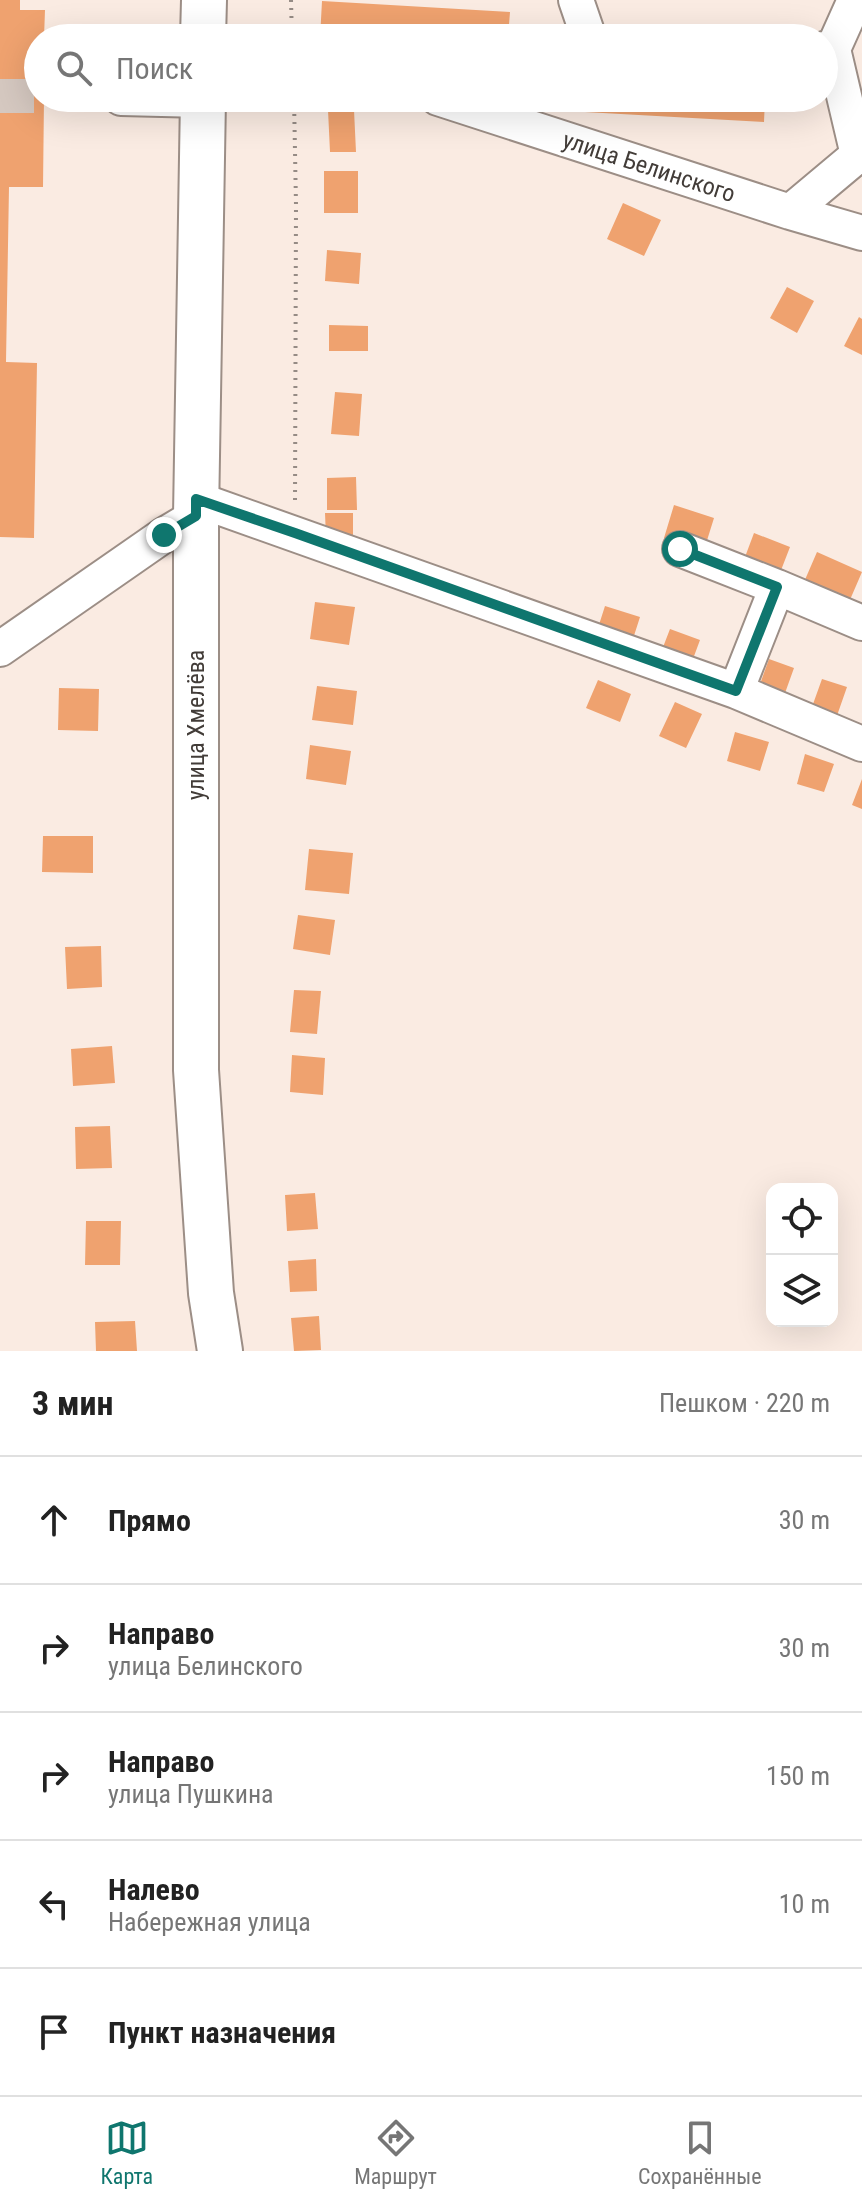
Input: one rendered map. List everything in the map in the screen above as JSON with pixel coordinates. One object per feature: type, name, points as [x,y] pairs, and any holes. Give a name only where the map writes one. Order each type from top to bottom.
[{"type":"main road","points":[[203,24],[204,0]]},
{"type":"main road","name":"улица Хмелёва","points":[[203,112],[196,508],[196,1070],[211,1293],[220,1351]]},
{"type":"street","points":[[576,0],[584,24]]},
{"type":"street","points":[[838,32],[855,0]]},
{"type":"street","points":[[790,212],[860,156],[838,80]]},
{"type":"street","name":"улица Белинского","points":[[481,112],[862,233]]},
{"type":"street","points":[[0,649],[164,535],[196,508],[295,533],[736,691],[862,744]]},
{"type":"street","points":[[680,549],[862,623]]},
{"type":"street","points":[[736,691],[777,587]]},
{"type":"path","points":[[291,0],[292,24]]},
{"type":"path","points":[[294,112],[295,533]]},
{"type":"building","points":[[0,0],[20,0],[20,10],[45,10],[44,24],[24,24],[24,112],[44,112],[43,187],[9,187],[6,362],[37,363],[34,538],[0,537]]},
{"type":"building","points":[[322,1],[510,12],[509,24],[321,24]]},
{"type":"building","points":[[328,112],[354,112],[356,152],[330,152]]},
{"type":"building","points":[[585,112],[764,112],[764,122]]},
{"type":"building","points":[[324,171],[358,171],[358,213],[324,213]]},
{"type":"building","points":[[623,203],[661,220],[644,256],[607,239]]},
{"type":"building","points":[[327,250],[361,253],[359,284],[325,281]]},
{"type":"building","points":[[787,287],[814,301],[797,333],[770,318]]},
{"type":"building","points":[[859,317],[862,319],[862,355],[844,346]]},
{"type":"building","points":[[329,325],[368,326],[368,351],[329,351]]},
{"type":"building","points":[[335,392],[362,394],[359,436],[331,434]]},
{"type":"building","points":[[356,477],[357,510],[327,510],[327,478]]},
{"type":"building","points":[[674,505],[714,518],[704,550],[664,538]]},
{"type":"building","points":[[325,513],[353,513],[353,538],[326,538]]},
{"type":"building","points":[[754,533],[790,547],[778,578],[742,565]]},
{"type":"building","points":[[817,552],[862,572],[846,609],[801,589]]},
{"type":"building","points":[[315,602],[355,607],[349,645],[310,639]]},
{"type":"building","points":[[605,606],[640,617],[631,645],[596,634]]},
{"type":"building","points":[[670,629],[700,640],[690,667],[660,655]]},
{"type":"building","points":[[769,659],[794,668],[780,707],[755,698]]},
{"type":"building","points":[[822,679],[847,687],[833,727],[808,718]]},
{"type":"building","points":[[598,680],[631,694],[620,722],[586,708]]},
{"type":"building","points":[[317,686],[357,691],[353,725],[312,720]]},
{"type":"building","points":[[59,688],[99,689],[98,731],[58,730]]},
{"type":"building","points":[[675,702],[702,714],[686,748],[659,736]]},
{"type":"building","points":[[735,732],[769,742],[760,771],[727,761]]},
{"type":"building","points":[[310,745],[351,751],[346,785],[306,779]]},
{"type":"building","points":[[805,754],[834,764],[824,792],[797,784]]},
{"type":"building","points":[[862,779],[862,809],[852,805]]},
{"type":"building","points":[[43,836],[93,836],[93,873],[42,872]]},
{"type":"building","points":[[309,849],[353,853],[349,894],[305,890]]},
{"type":"building","points":[[298,915],[335,920],[330,955],[293,949]]},
{"type":"building","points":[[101,946],[102,987],[67,989],[65,947]]},
{"type":"building","points":[[294,990],[321,991],[317,1034],[290,1032]]},
{"type":"building","points":[[112,1046],[115,1083],[73,1086],[71,1049]]},
{"type":"building","points":[[292,1055],[325,1058],[323,1095],[290,1092]]},
{"type":"building","points":[[110,1126],[112,1168],[76,1169],[75,1127]]},
{"type":"building","points":[[315,1193],[318,1229],[287,1231],[285,1195]]},
{"type":"building","points":[[86,1221],[121,1221],[120,1265],[85,1265]]},
{"type":"building","points":[[316,1259],[317,1291],[290,1292],[288,1261]]},
{"type":"building","points":[[319,1316],[321,1350],[294,1351],[291,1318]]},
{"type":"building","points":[[135,1321],[137,1351],[96,1351],[95,1322]]},
{"type":"tunnel","points":[[0,96],[24,96]]},
{"type":"route","points":[[164,535],[196,516],[196,499],[736,691],[777,587],[680,549]]}]
